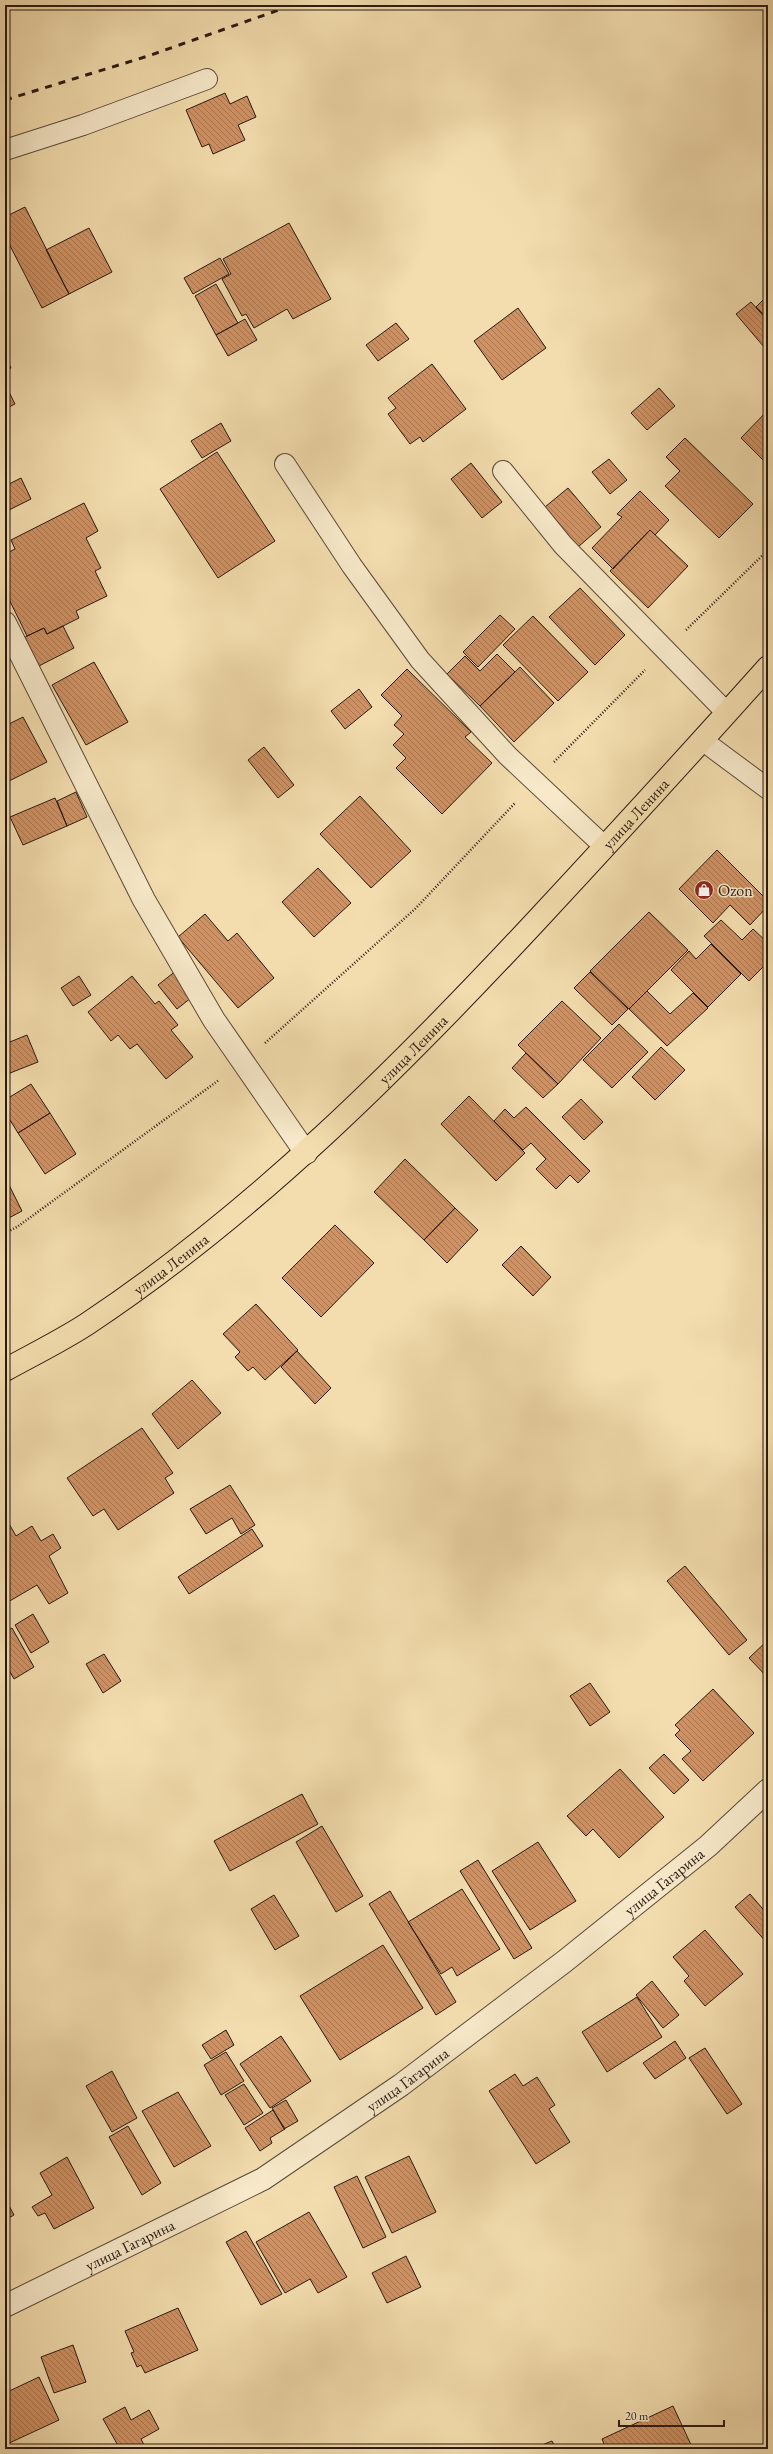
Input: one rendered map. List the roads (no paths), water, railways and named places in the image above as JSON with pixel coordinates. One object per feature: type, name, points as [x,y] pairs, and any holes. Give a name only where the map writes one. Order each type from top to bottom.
[{"type":"main road","name":"улица Ленина","points":[[5,1370],[86,1325],[150,1279],[216,1230],[306,1153],[406,1059],[605,847],[768,667]]},
{"type":"street","points":[[5,623],[144,900],[214,1020],[306,1153]]},
{"type":"street","name":"улица Гагарина","points":[[5,2306],[269,2175],[401,2085],[565,1961],[708,1846],[768,1790]]},
{"type":"lane","points":[[5,150],[83,125],[207,79]]},
{"type":"lane","points":[[285,464],[352,566],[420,660],[508,756],[605,847]]},
{"type":"lane","points":[[503,471],[563,545],[727,713]]},
{"type":"lane","points":[[702,740],[768,789]]},
{"type":"railway","points":[[5,100],[148,56],[293,5]]},
{"type":"place","name":"Ozon","points":[[704,890]]}]
